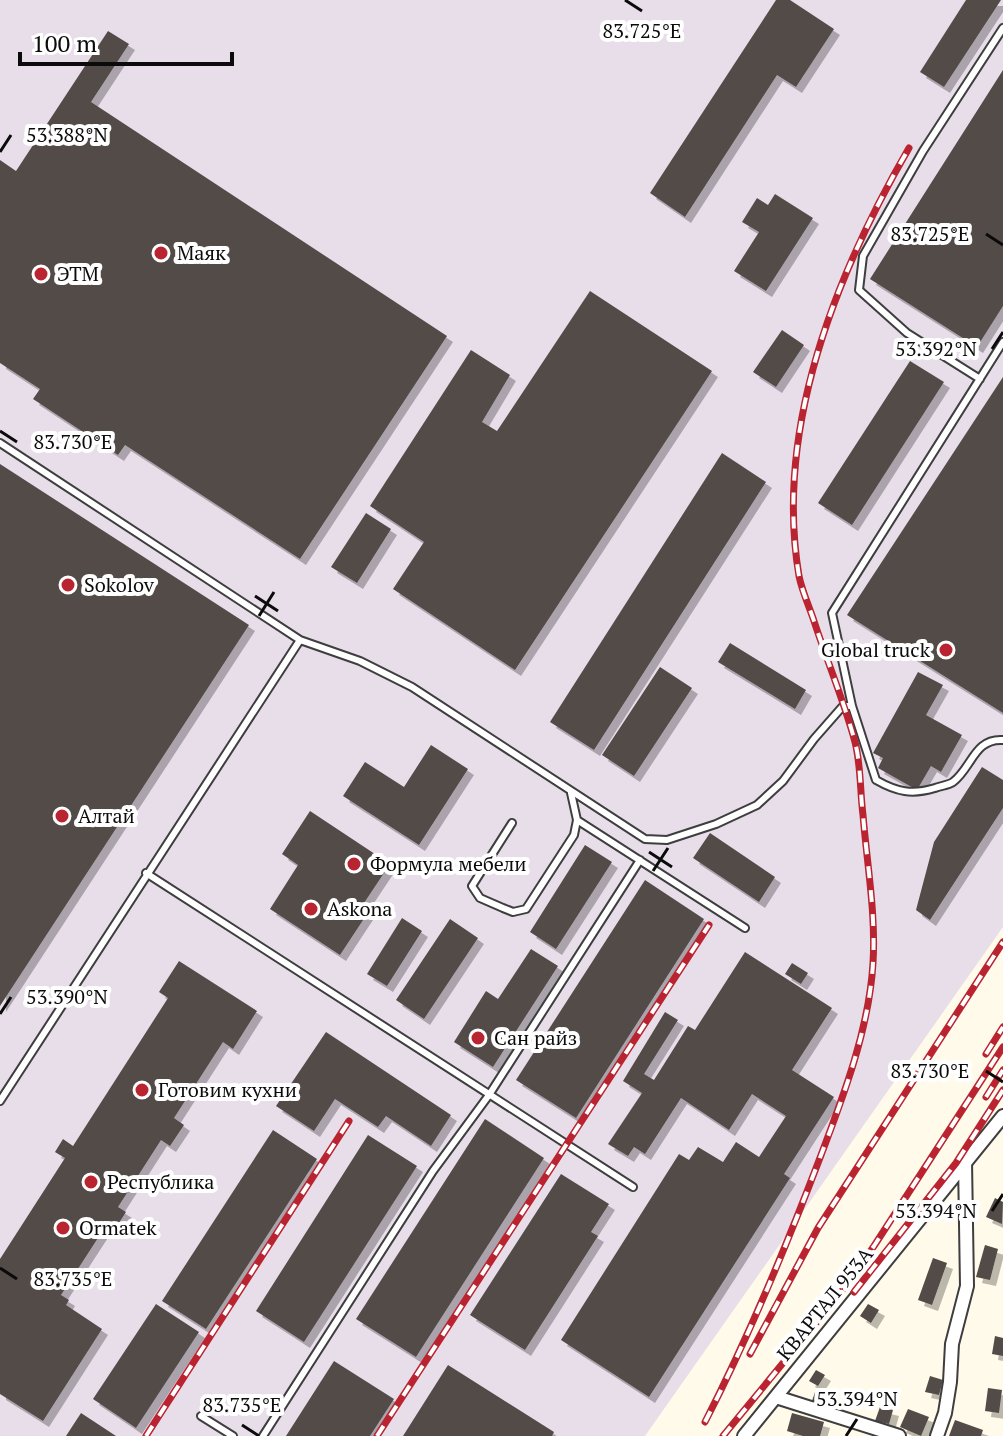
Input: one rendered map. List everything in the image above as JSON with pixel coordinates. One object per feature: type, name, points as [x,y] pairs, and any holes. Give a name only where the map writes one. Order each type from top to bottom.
[{"type":"street","name":"КВАРТАЛ 953А","points":[[744,1436],[1003,1116]]},
{"type":"street","points":[[937,1436],[945,1413],[952,1344],[967,1286],[965,1161]]},
{"type":"street","points":[[776,1397],[899,1436]]},
{"type":"lane","points":[[980,379],[907,333],[859,290],[863,256],[923,151],[1003,28]]},
{"type":"lane","points":[[1003,342],[832,613],[852,706],[876,780],[900,792],[918,793],[953,782],[981,747],[992,740],[1003,740]]},
{"type":"lane","points":[[0,443],[300,640],[360,661],[412,687],[645,839],[667,840],[716,824],[757,805],[783,781],[843,706],[852,706]]},
{"type":"lane","points":[[0,1101],[300,640]]},
{"type":"lane","points":[[512,823],[472,886],[480,898],[513,912],[526,909],[574,835],[577,820],[571,793]]},
{"type":"lane","points":[[577,820],[745,928]]},
{"type":"lane","points":[[263,1436],[433,1171],[489,1095],[640,860]]},
{"type":"lane","points":[[146,873],[633,1187]]},
{"type":"lane","points":[[201,1416],[233,1436]]},
{"type":"shaded area","points":[[0,0],[1003,0],[1003,927],[645,1436],[0,1436]]},
{"type":"building","points":[[776,0],[790,0],[834,29],[796,87],[777,75],[685,217],[650,193]]},
{"type":"building","points":[[966,0],[1001,0],[944,87],[920,72]]},
{"type":"building","name":"Маяк","points":[[108,31],[129,44],[91,102],[447,336],[300,559],[125,445],[118,455],[33,399],[40,389],[0,363],[0,160],[16,171]]},
{"type":"building","points":[[1003,70],[1003,306],[977,347],[870,279]]},
{"type":"building","points":[[775,194],[813,218],[766,291],[734,271],[759,232],[742,222],[757,198],[768,205]]},
{"type":"building","points":[[590,291],[712,371],[515,670],[393,589],[424,542],[370,506],[471,350],[510,375],[482,422],[497,431]]},
{"type":"building","points":[[782,330],[804,345],[776,387],[753,372]]},
{"type":"building","points":[[910,361],[944,382],[852,525],[818,503]]},
{"type":"building","points":[[1003,377],[1003,713],[847,615]]},
{"type":"building","points":[[722,453],[766,482],[594,750],[550,722]]},
{"type":"building","name":"Алтай","points":[[0,464],[249,625],[0,1006]]},
{"type":"building","points":[[366,513],[391,529],[357,583],[331,567]]},
{"type":"building","points":[[730,643],[806,690],[795,709],[718,662]]},
{"type":"building","points":[[660,667],[692,688],[634,776],[602,755]]},
{"type":"building","points":[[918,672],[943,685],[926,715],[962,735],[941,772],[931,766],[917,790],[878,768],[883,758],[873,753]]},
{"type":"building","points":[[431,745],[468,769],[419,845],[343,796],[365,762],[404,787]]},
{"type":"building","points":[[982,767],[1003,780],[1003,808],[930,920],[916,910],[934,842]]},
{"type":"building","points":[[310,811],[390,864],[364,903],[371,908],[340,955],[270,909],[298,865],[282,854]]},
{"type":"building","points":[[710,833],[775,877],[759,902],[693,858]]},
{"type":"building","points":[[585,845],[612,862],[556,949],[530,932]]},
{"type":"building","points":[[645,880],[704,919],[576,1118],[516,1080]]},
{"type":"building","points":[[402,918],[422,931],[387,986],[367,974]]},
{"type":"building","points":[[450,919],[478,938],[424,1019],[396,1000]]},
{"type":"building","points":[[531,949],[558,966],[493,1067],[454,1042],[486,991],[498,999]]},
{"type":"building","points":[[745,952],[832,1008],[792,1070],[834,1097],[784,1174],[790,1178],[649,1397],[561,1340],[679,1154],[689,1160],[698,1147],[723,1162],[736,1142],[759,1157],[786,1116],[752,1094],[729,1130],[681,1098],[645,1154],[634,1147],[628,1156],[608,1144],[642,1093],[623,1081],[665,1012],[678,1020],[644,1074],[654,1080],[688,1026],[695,1030]]},
{"type":"building","name":"Республика","points":[[179,961],[257,1011],[233,1049],[223,1042],[174,1118],[184,1125],[170,1146],[161,1140],[118,1207],[126,1212],[117,1226],[109,1221],[61,1295],[69,1300],[66,1305],[102,1329],[43,1421],[0,1394],[0,1259],[65,1158],[55,1152],[63,1139],[73,1146],[168,998],[159,992]]},
{"type":"building","points":[[792,963],[808,973],[801,984],[785,974]]},
{"type":"building","points":[[326,1032],[451,1115],[431,1146],[386,1116],[378,1127],[335,1099],[314,1131],[276,1106]]},
{"type":"building","points":[[485,1119],[544,1158],[416,1357],[356,1319]]},
{"type":"building","points":[[273,1130],[317,1159],[206,1329],[162,1301]]},
{"type":"building","points":[[368,1135],[417,1166],[304,1342],[256,1311]]},
{"type":"building","points":[[561,1174],[609,1204],[591,1232],[598,1236],[525,1350],[470,1315]]},
{"type":"building","points":[[995,1198],[1003,1202],[1002,1224],[986,1217]]},
{"type":"building","points":[[985,1245],[998,1249],[990,1280],[976,1277]]},
{"type":"building","points":[[933,1258],[947,1263],[932,1305],[918,1300]]},
{"type":"building","points":[[156,1304],[199,1332],[136,1428],[93,1399]]},
{"type":"building","points":[[868,1304],[879,1310],[871,1323],[860,1316]]},
{"type":"building","points":[[995,1336],[1003,1338],[1003,1356],[992,1354]]},
{"type":"building","points":[[334,1361],[394,1399],[370,1436],[286,1436]]},
{"type":"building","points":[[448,1365],[554,1432],[552,1436],[403,1436]]},
{"type":"building","points":[[816,1370],[825,1375],[818,1386],[809,1381]]},
{"type":"building","points":[[930,1376],[943,1380],[939,1395],[925,1392]]},
{"type":"building","points":[[988,1388],[1002,1390],[999,1413],[985,1411]]},
{"type":"building","points":[[815,1392],[829,1397],[826,1409],[811,1404]]},
{"type":"building","points":[[880,1407],[893,1410],[889,1424],[875,1421]]},
{"type":"building","points":[[908,1409],[929,1417],[921,1436],[900,1427]]},
{"type":"building","points":[[81,1413],[116,1436],[66,1436]]},
{"type":"building","points":[[792,1413],[824,1422],[820,1436],[803,1436],[787,1431]]},
{"type":"building","points":[[955,1420],[983,1430],[981,1436],[949,1436]]},
{"type":"railway","points":[[705,1422],[792,1229],[836,1115],[866,1014],[873,963],[873,926],[858,760],[846,711],[799,576],[794,520],[795,464],[817,354],[836,300],[882,196],[909,148]]},
{"type":"railway","points":[[377,1436],[709,925]]},
{"type":"railway","points":[[750,1354],[818,1228],[1003,942]]},
{"type":"railway","points":[[986,1054],[1003,1027]]},
{"type":"railway","points":[[723,1436],[839,1295],[1003,1047]]},
{"type":"railway","points":[[986,1097],[1003,1070]]},
{"type":"railway","points":[[854,1292],[956,1163],[1003,1090]]},
{"type":"railway","points":[[146,1436],[349,1121]]},
{"type":"place","name":"Маяк","points":[[161,253]]},
{"type":"place","name":"ЭТМ","points":[[41,274]]},
{"type":"place","name":"Sokolov","points":[[68,585]]},
{"type":"place","name":"Global truck","points":[[946,650]]},
{"type":"place","name":"Алтай","points":[[62,816]]},
{"type":"place","name":"Формула мебели","points":[[354,864]]},
{"type":"place","name":"Askona","points":[[311,909]]},
{"type":"place","name":"Сан райз","points":[[478,1038]]},
{"type":"place","name":"Готовим кухни","points":[[142,1090]]},
{"type":"place","name":"Республика","points":[[91,1182]]},
{"type":"place","name":"Ormatek","points":[[63,1228]]}]
